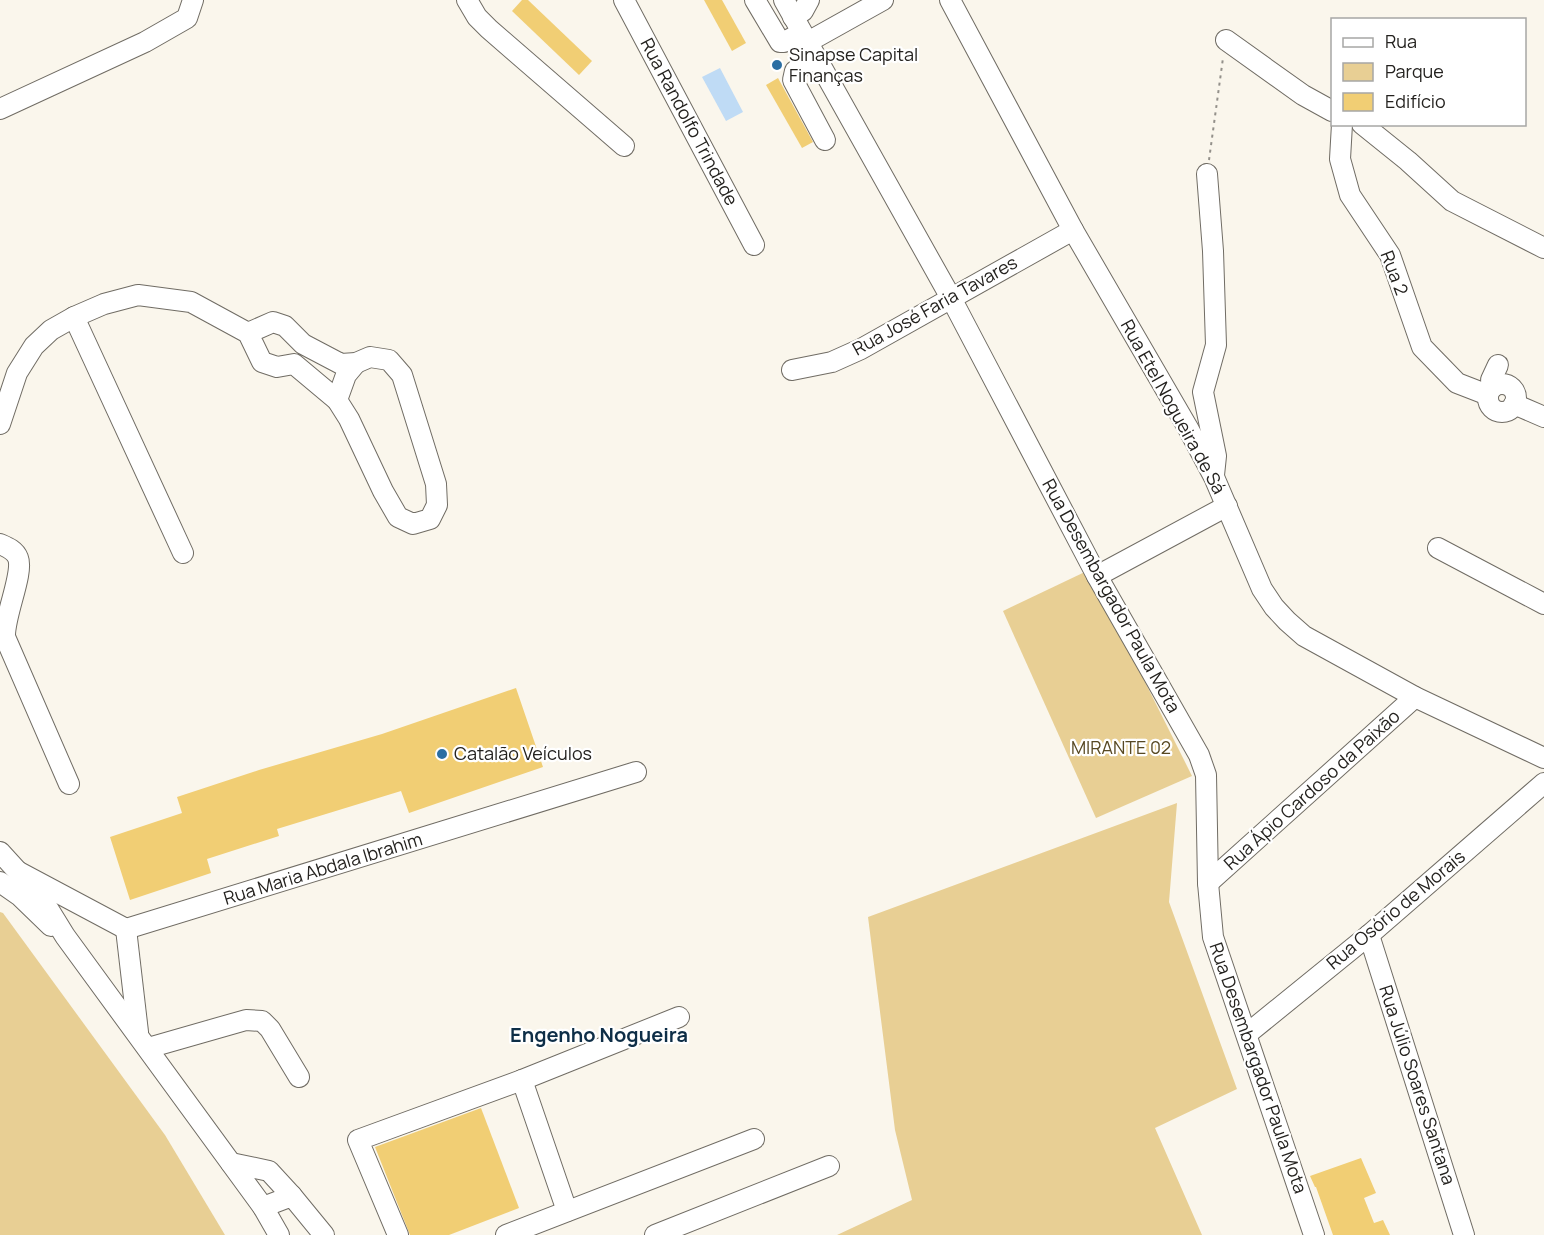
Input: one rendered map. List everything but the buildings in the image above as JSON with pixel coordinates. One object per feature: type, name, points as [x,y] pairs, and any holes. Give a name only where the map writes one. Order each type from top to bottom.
[{"type":"street","points":[[0,110],[145,42],[187,18],[193,0]]},
{"type":"street","points":[[467,0],[477,17],[489,30],[624,146]]},
{"type":"street","name":"Rua Randolfo Trindade","points":[[624,0],[754,245]]},
{"type":"street","points":[[755,0],[780,42],[784,42],[800,30],[883,0]]},
{"type":"street","points":[[809,0],[803,11],[797,69],[793,76],[794,84],[825,140]]},
{"type":"street","name":"Rua Etel Nogueira de Sá","points":[[950,0],[1073,230],[1214,477],[1262,589],[1287,621],[1304,636],[1415,697],[1544,758]]},
{"type":"street","name":"Rua Desembargador Paula Mota","points":[[800,30],[951,298],[1096,576],[1199,755],[1206,775],[1208,883],[1214,937],[1314,1235]]},
{"type":"street","points":[[1226,40],[1303,95],[1331,110]]},
{"type":"street","name":"Rua 2","points":[[1342,126],[1340,159],[1350,195],[1390,255],[1422,347],[1457,383],[1490,392],[1499,384],[1508,385],[1514,391],[1514,404],[1544,417]]},
{"type":"street","points":[[1364,126],[1452,201],[1544,248]]},
{"type":"street","points":[[1207,174],[1213,251],[1216,345],[1203,392],[1216,456],[1214,477]]},
{"type":"street","name":"Rua José Faria Tavares","points":[[792,370],[832,362],[861,349],[1073,230]]},
{"type":"street","points":[[0,424],[17,373],[34,346],[51,330],[104,304],[138,295],[191,302],[248,333],[262,362],[277,367],[294,364],[337,400],[349,418],[398,518],[413,524],[430,519],[437,505],[436,484],[402,375],[389,360],[370,357],[356,363],[341,364],[303,344],[285,326],[273,322],[248,333]]},
{"type":"street","points":[[74,317],[183,553]]},
{"type":"street","points":[[294,364],[303,344]]},
{"type":"street","points":[[337,400],[346,375],[356,363]]},
{"type":"street","points":[[1490,392],[1491,380],[1498,365]]},
{"type":"street","points":[[1096,576],[1227,506]]},
{"type":"street","points":[[0,544],[14,551],[19,558],[20,568],[5,625],[6,637],[69,784]]},
{"type":"street","points":[[1438,548],[1544,604]]},
{"type":"street","name":"Rua Ápio Cardoso da Paixão","points":[[1208,883],[1415,697]]},
{"type":"street","name":"Rua Maria Abdala Ibrahim","points":[[126,929],[636,772]]},
{"type":"street","name":"Rua Osório de Morais","points":[[1247,1034],[1369,935],[1544,783]]},
{"type":"street","points":[[0,852],[41,897],[65,936],[263,1207],[279,1235]]},
{"type":"street","points":[[19,872],[126,929],[144,1042]]},
{"type":"street","points":[[0,882],[20,896],[65,936]]},
{"type":"street","name":"Rua Júlio Soares Santana","points":[[1369,935],[1464,1235]]},
{"type":"street","points":[[399,1235],[358,1140],[522,1080],[679,1017]]},
{"type":"street","points":[[144,1042],[246,1020],[262,1021],[270,1029],[299,1077]]},
{"type":"street","points":[[522,1080],[567,1211]]},
{"type":"street","points":[[506,1235],[754,1138]]},
{"type":"street","points":[[231,1163],[269,1171],[324,1235]]},
{"type":"street","points":[[655,1235],[829,1166]]},
{"type":"street","points":[[263,1207],[291,1196]]},
{"type":"path","points":[[1207,174],[1226,40]]},
{"type":"green space","name":"MIRANTE 02","points":[[1089,570],[1192,776],[1096,818],[1003,611]]},
{"type":"green space","points":[[1177,803],[1169,902],[1237,1089],[1155,1128],[1202,1235],[837,1235],[912,1200],[895,1130],[868,917]]},
{"type":"green space","points":[[0,912],[3,913],[165,1135],[225,1235],[0,1235]]},
{"type":"water","points":[[720,68],[743,112],[726,121],[702,77]]},
{"type":"place","name":"Sinapse Capital Finanças","points":[[777,65]]},
{"type":"place","name":"Catalão Veículos","points":[[442,754]]},
{"type":"district","name":"Engenho Nogueira","points":[[599,1035]]}]
